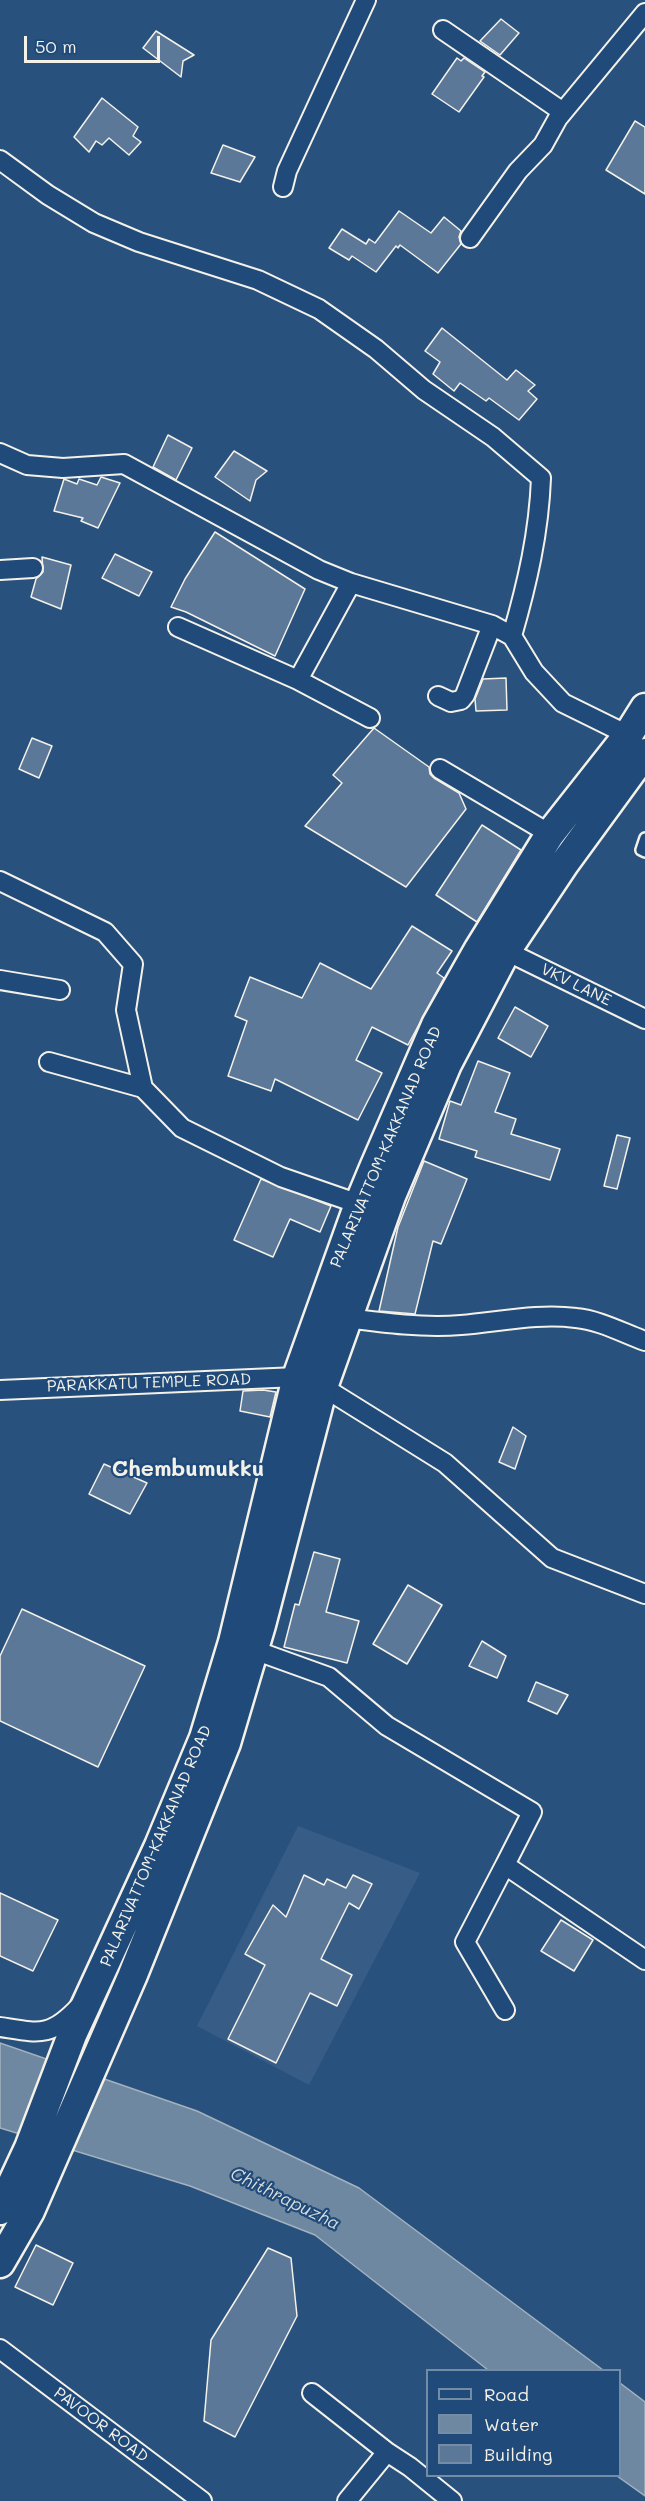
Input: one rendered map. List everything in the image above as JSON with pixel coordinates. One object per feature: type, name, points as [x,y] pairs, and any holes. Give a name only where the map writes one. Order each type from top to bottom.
[{"type":"main road","name":"PALARIVATTOM-KAKKANAD ROAD","points":[[42,2151],[72,2034],[204,1738],[310,1382],[359,1204],[387,1172],[436,1025],[479,949],[550,834],[639,753],[645,708]]},
{"type":"main road","points":[[2,2199],[42,2151],[102,2045],[132,1977],[226,1743],[254,1650],[310,1382],[347,1318],[387,1172],[506,951],[639,753]]},
{"type":"main road","points":[[0,2263],[30,2211],[42,2151]]},
{"type":"street","points":[[283,187],[287,171],[366,0]]},
{"type":"street","points":[[470,238],[518,171],[543,145],[563,112],[645,11],[634,0]]},
{"type":"street","points":[[443,30],[563,112]]},
{"type":"street","points":[[0,160],[48,195],[94,224],[139,242],[258,280],[319,309],[376,349],[424,390],[493,437],[541,478],[540,516],[534,553],[512,636]]},
{"type":"street","points":[[0,453],[27,465],[63,468],[124,464],[319,570],[351,583],[492,625],[512,636],[534,672],[563,703],[639,753]]},
{"type":"street","points":[[0,570],[33,568]]},
{"type":"street","points":[[298,680],[351,583]]},
{"type":"street","points":[[438,696],[451,702],[461,700],[465,695],[492,625]]},
{"type":"street","points":[[178,627],[298,680],[370,718]]},
{"type":"street","points":[[440,769],[550,834]]},
{"type":"street","points":[[0,881],[105,932],[133,964],[126,1010],[143,1088]]},
{"type":"street","name":"VKV LANE","points":[[506,951],[645,1019]]},
{"type":"street","points":[[0,980],[60,990]]},
{"type":"street","points":[[49,1062],[143,1088],[182,1128],[281,1177],[359,1204]]},
{"type":"street","points":[[347,1318],[398,1325],[449,1325],[511,1319],[576,1318],[588,1320],[645,1341]]},
{"type":"street","points":[[310,1382],[445,1463],[552,1558],[645,1594]]},
{"type":"street","name":"PARAKKATU TEMPLE ROAD","points":[[0,1390],[310,1382]]},
{"type":"street","points":[[254,1650],[329,1677],[387,1726],[532,1812],[465,1942],[505,2010]]},
{"type":"street","points":[[505,1865],[645,1960]]},
{"type":"street","points":[[0,2027],[39,2033],[63,2024],[94,1989]]},
{"type":"street","name":"PAVOOR ROAD","points":[[0,2349],[202,2501]]},
{"type":"street","points":[[312,2393],[452,2501]]},
{"type":"street","points":[[347,2501],[387,2452]]},
{"type":"lane","points":[[645,838],[641,850],[645,852]]},
{"type":"shaded area","points":[[298,1826],[420,1873],[309,2085],[197,2026]]},
{"type":"water","name":"Chithrapuzha","points":[[0,2043],[197,2111],[359,2188],[602,2369],[487,2369],[315,2235],[190,2186],[0,2128]]},
{"type":"water","points":[[621,2384],[645,2402],[645,2496],[618,2477],[621,2477]]},
{"type":"building","points":[[501,19],[519,33],[500,55],[480,41]]},
{"type":"building","points":[[156,31],[194,55],[183,61],[181,77],[143,48]]},
{"type":"building","points":[[457,58],[461,61],[464,58],[485,72],[482,76],[484,77],[459,112],[432,94]]},
{"type":"building","points":[[102,98],[138,127],[133,136],[141,142],[129,155],[109,138],[102,145],[96,141],[89,152],[74,137]]},
{"type":"building","points":[[635,121],[645,127],[645,194],[606,170]]},
{"type":"building","points":[[223,145],[255,157],[240,182],[211,173]]},
{"type":"building","points":[[399,211],[431,233],[444,217],[461,231],[459,237],[461,244],[438,273],[400,245],[398,248],[396,246],[376,272],[352,256],[349,260],[329,248],[342,229],[366,244],[369,239],[375,243]]},
{"type":"building","points":[[442,328],[507,380],[516,370],[535,385],[528,391],[537,399],[519,420],[489,398],[486,401],[460,383],[454,391],[433,374],[440,362],[425,351]]},
{"type":"building","points":[[168,435],[192,448],[176,480],[153,467]]},
{"type":"building","points":[[234,451],[267,471],[256,480],[250,501],[215,477]]},
{"type":"building","points":[[101,477],[120,483],[98,528],[81,521],[83,518],[54,511],[64,479],[77,484],[79,479],[97,485]]},
{"type":"building","points":[[215,532],[305,589],[275,656],[186,612],[171,607],[185,579]]},
{"type":"building","points":[[115,554],[152,572],[139,596],[102,578]]},
{"type":"building","points":[[42,557],[71,565],[61,609],[31,597],[36,579],[43,572]]},
{"type":"building","points":[[506,678],[507,710],[476,711],[475,699],[483,679]]},
{"type":"building","points":[[374,728],[429,767],[430,774],[434,778],[459,793],[466,809],[406,887],[305,826],[342,783],[333,775]]},
{"type":"building","points":[[32,738],[52,746],[39,778],[19,769]]},
{"type":"building","points":[[482,825],[521,850],[477,922],[436,895]]},
{"type":"building","points":[[412,926],[452,951],[437,973],[444,978],[408,1045],[372,1027],[356,1060],[382,1073],[358,1120],[275,1079],[271,1091],[228,1076],[247,1021],[235,1016],[250,977],[302,998],[320,963],[371,989]]},
{"type":"building","points":[[515,1007],[548,1026],[531,1057],[498,1038]]},
{"type":"building","points":[[478,1061],[510,1073],[495,1112],[516,1119],[511,1134],[560,1149],[550,1180],[475,1157],[477,1151],[439,1139],[450,1101],[461,1105]]},
{"type":"building","points":[[617,1135],[630,1138],[617,1189],[604,1186]]},
{"type":"building","points":[[424,1161],[467,1179],[441,1244],[433,1241],[415,1314],[379,1311],[398,1227]]},
{"type":"building","points":[[261,1179],[331,1206],[320,1232],[290,1219],[273,1257],[234,1240]]},
{"type":"building","points":[[243,1391],[276,1392],[270,1417],[240,1411]]},
{"type":"building","points":[[513,1427],[526,1436],[515,1469],[499,1462]]},
{"type":"building","points":[[104,1464],[147,1483],[130,1514],[89,1494]]},
{"type":"building","points":[[314,1552],[340,1559],[326,1612],[359,1621],[347,1663],[284,1647],[295,1604],[299,1605]]},
{"type":"building","points":[[408,1585],[442,1605],[407,1664],[373,1644]]},
{"type":"building","points":[[22,1609],[145,1666],[98,1767],[0,1721],[0,1656]]},
{"type":"building","points":[[482,1641],[506,1656],[497,1678],[469,1666]]},
{"type":"building","points":[[536,1682],[568,1695],[557,1714],[528,1701]]},
{"type":"building","points":[[304,1875],[324,1885],[327,1879],[346,1888],[353,1875],[372,1884],[359,1909],[349,1903],[321,1959],[352,1975],[337,2006],[310,1993],[276,2063],[228,2039],[265,1965],[245,1954],[273,1905],[286,1917]]},
{"type":"building","points":[[0,1893],[58,1920],[33,1971],[0,1956]]},
{"type":"building","points":[[561,1920],[593,1940],[574,1971],[541,1951]]},
{"type":"building","points":[[36,2245],[73,2263],[53,2305],[15,2287]]},
{"type":"building","points":[[268,2248],[291,2258],[297,2316],[235,2437],[204,2421],[211,2340]]},
{"type":"district","name":"Chembumukku","points":[[188,1469]]}]
